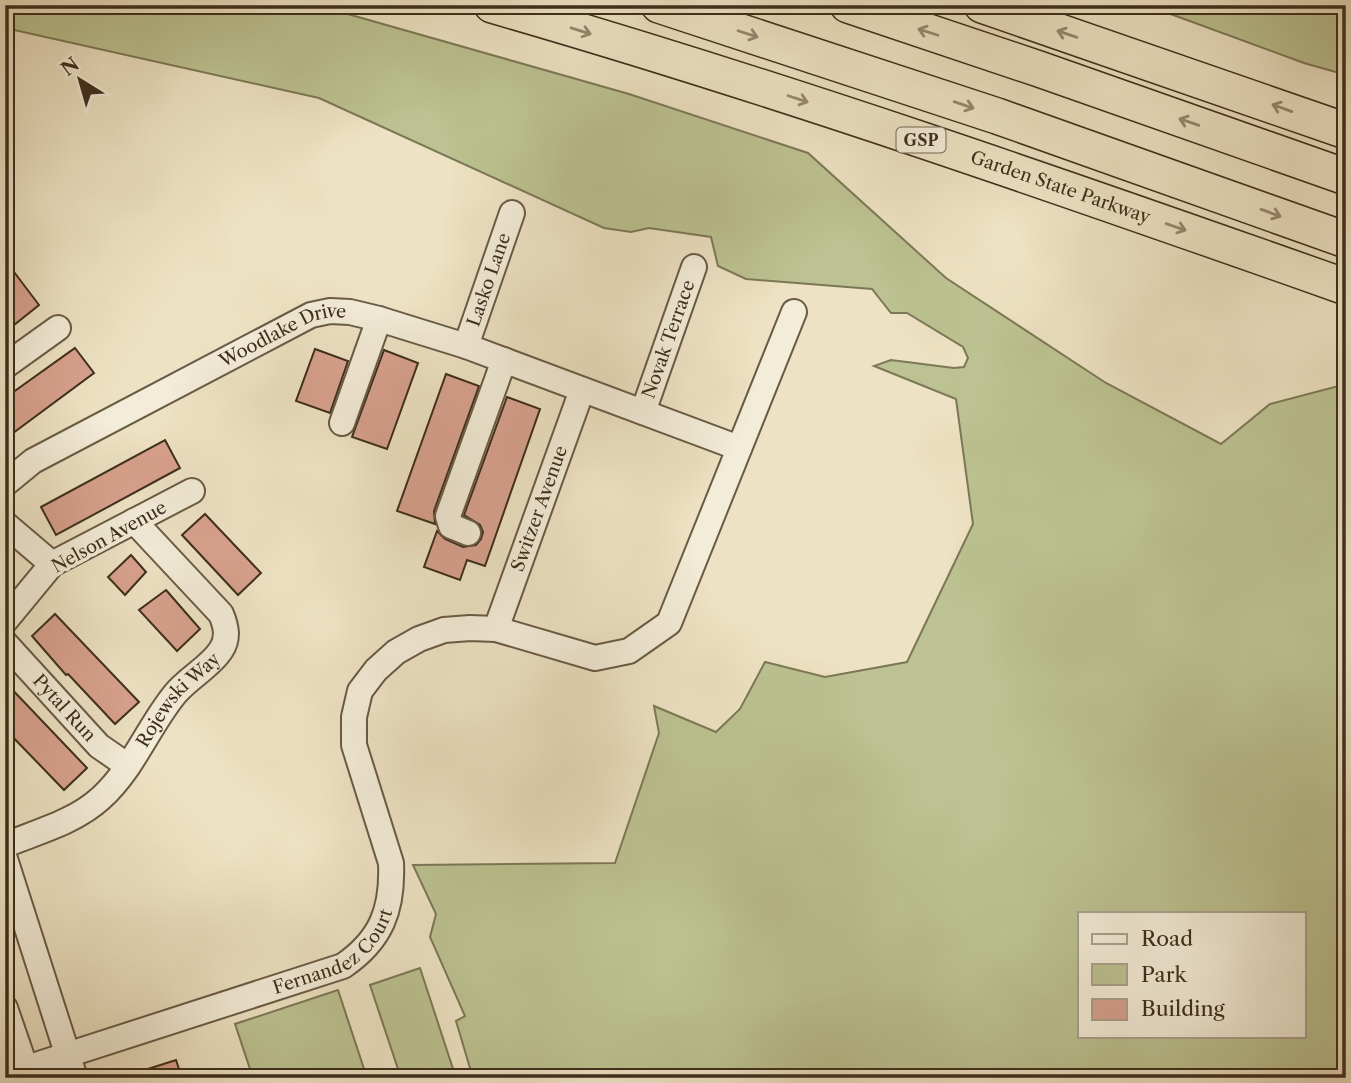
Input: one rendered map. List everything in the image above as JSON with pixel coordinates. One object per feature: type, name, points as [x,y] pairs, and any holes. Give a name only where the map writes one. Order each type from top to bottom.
[{"type":"highway","name":"Garden State Parkway","points":[[492,5],[866,121],[1346,287]]},
{"type":"highway","points":[[659,5],[997,116],[1346,240]]},
{"type":"highway","points":[[848,5],[1346,177]]},
{"type":"highway","points":[[982,5],[1346,131]]},
{"type":"street","name":"Lasko Lane","points":[[466,346],[512,213]]},
{"type":"street","name":"Novak Terrace","points":[[643,412],[694,267]]},
{"type":"street","name":"Woodlake Drive","points":[[5,484],[33,461],[311,315],[340,312],[379,319],[466,346],[739,448]]},
{"type":"street","name":"Fernandez Court","points":[[15,1072],[72,1067],[342,966],[359,955],[374,940],[383,922],[392,884],[391,863],[354,745],[354,717],[360,691],[376,670],[396,652],[419,639],[444,630],[496,629],[595,658],[629,651],[669,623],[794,312]]},
{"type":"street","points":[[342,423],[379,319]]},
{"type":"street","points":[[7,363],[58,328]]},
{"type":"street","points":[[468,533],[451,526],[448,516],[504,360]]},
{"type":"street","name":"Switzer Avenue","points":[[496,629],[582,390]]},
{"type":"street","name":"Nelson Avenue","points":[[5,621],[52,564],[192,492]]},
{"type":"street","name":"Rojewski Way","points":[[5,845],[68,820],[101,798],[128,766],[175,694],[222,649],[226,638],[226,625],[221,614],[134,521]]},
{"type":"street","points":[[5,524],[52,564]]},
{"type":"street","name":"Pytal Run","points":[[5,643],[99,746],[128,766]]},
{"type":"street","points":[[5,859],[72,1067]]},
{"type":"street","points":[[5,1008],[15,1072]]},
{"type":"green space","points":[[5,5],[316,5],[629,94],[808,153],[946,278],[1106,383],[1221,444],[1270,404],[1346,384],[1346,1078],[473,1078],[456,1021],[465,1016],[430,937],[436,914],[413,865],[615,863],[659,733],[654,706],[716,732],[740,709],[765,662],[825,677],[907,662],[973,524],[956,399],[874,366],[891,360],[954,368],[964,367],[968,358],[963,347],[907,313],[891,313],[872,289],[746,279],[718,266],[711,237],[649,228],[631,232],[604,228],[319,98],[5,28]]},
{"type":"green space","points":[[1146,5],[1346,5],[1346,75],[1304,63]]},
{"type":"green space","points":[[420,968],[453,1069],[427,1078],[401,1078],[370,985]]},
{"type":"green space","points":[[338,990],[367,1078],[253,1078],[235,1024]]},
{"type":"building","points":[[5,260],[39,305],[14,325],[5,313]]},
{"type":"building","points":[[75,348],[94,373],[5,439],[5,398]]},
{"type":"building","points":[[315,349],[348,361],[330,413],[296,401]]},
{"type":"building","points":[[384,350],[418,363],[387,449],[352,437]]},
{"type":"building","points":[[446,374],[479,386],[434,511],[435,524],[397,511]]},
{"type":"building","points":[[507,397],[540,409],[485,566],[467,560],[460,580],[424,567],[437,531],[445,539],[463,547],[476,545],[481,539],[483,532],[480,525],[464,515]]},
{"type":"building","points":[[165,440],[180,468],[56,535],[41,507]]},
{"type":"building","points":[[205,514],[261,573],[238,595],[182,535]]},
{"type":"building","points":[[131,555],[146,572],[125,595],[108,577]]},
{"type":"building","points":[[166,590],[200,629],[177,651],[139,610]]},
{"type":"building","points":[[55,614],[139,702],[115,724],[32,636]]},
{"type":"building","points":[[5,682],[87,768],[64,790],[5,729]]},
{"type":"building","points":[[176,1060],[182,1078],[132,1078],[132,1074]]}]
